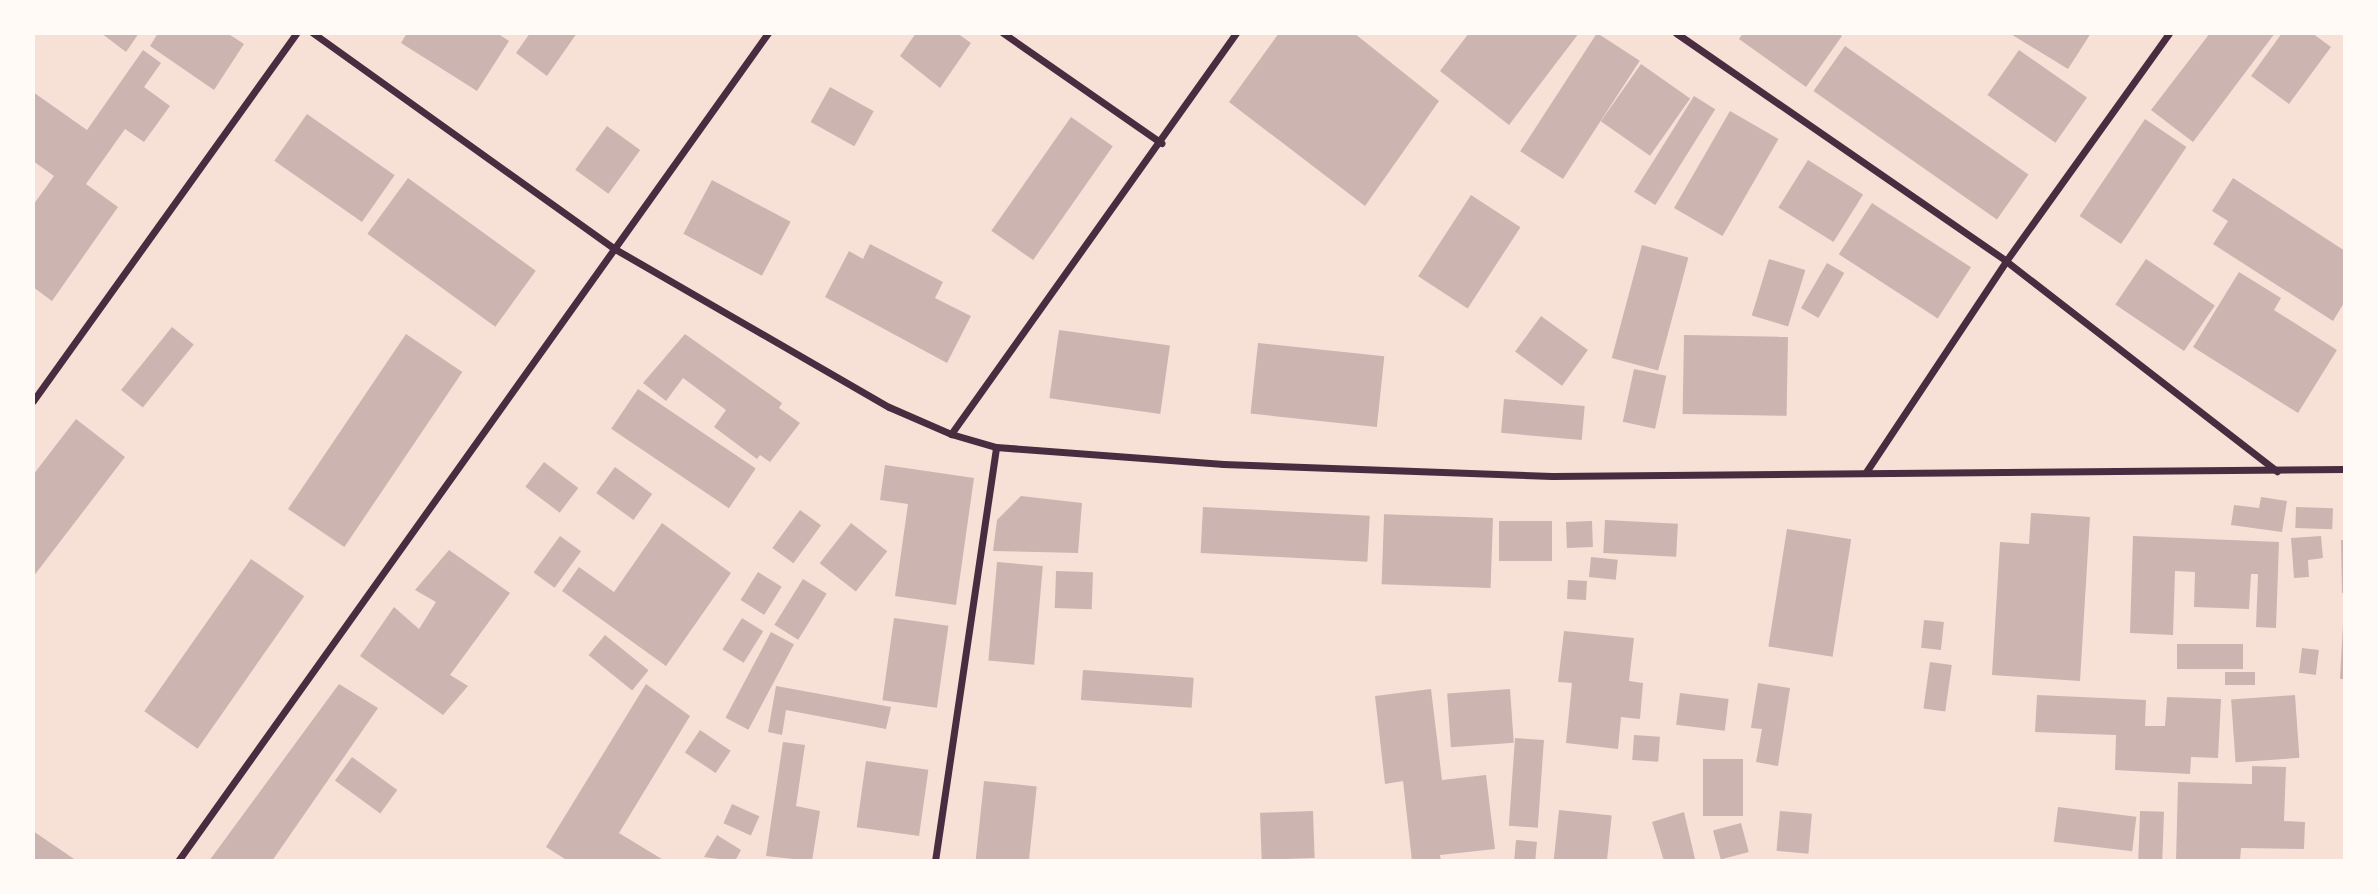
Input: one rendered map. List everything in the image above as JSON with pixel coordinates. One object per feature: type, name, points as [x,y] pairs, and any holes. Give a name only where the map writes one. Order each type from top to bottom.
[{"type":"street","points":[[33,401],[296,33]]},
{"type":"street","points":[[313,33],[615,248],[889,407],[951,434],[996,447],[1223,464],[1552,476],[2345,469]]},
{"type":"street","points":[[178,861],[768,33]]},
{"type":"street","points":[[1003,33],[1161,143]]},
{"type":"street","points":[[951,434],[1237,33]]},
{"type":"street","points":[[1676,33],[2006,261],[2277,471]]},
{"type":"street","points":[[1866,472],[2006,261],[2169,33]]},
{"type":"street","points":[[935,861],[996,447]]},
{"type":"building","points":[[101,33],[139,33],[126,52]]},
{"type":"building","points":[[158,33],[227,33],[244,44],[214,90],[150,46]]},
{"type":"building","points":[[407,33],[497,33],[509,41],[477,91],[401,43]]},
{"type":"building","points":[[530,33],[577,33],[547,76],[516,53]]},
{"type":"building","points":[[916,33],[957,33],[971,43],[940,88],[900,56]]},
{"type":"building","points":[[1279,33],[1354,33],[1439,101],[1365,206],[1229,102]]},
{"type":"building","points":[[1469,33],[1579,33],[1509,125],[1440,71]]},
{"type":"building","points":[[1597,33],[1640,61],[1563,179],[1520,151]]},
{"type":"building","points":[[1743,33],[1838,33],[1842,36],[1806,87],[1739,39]]},
{"type":"building","points":[[2009,33],[2091,33],[2068,69]]},
{"type":"building","points":[[2210,33],[2275,33],[2193,142],[2151,110]]},
{"type":"building","points":[[2282,33],[2312,33],[2331,47],[2289,104],[2251,76]]},
{"type":"building","points":[[1845,46],[2028,174],[1997,220],[1813,91]]},
{"type":"building","points":[[143,50],[161,63],[144,87],[170,106],[144,142],[125,129],[86,184],[118,207],[52,301],[33,287],[33,205],[54,176],[33,161],[33,92],[87,130]]},
{"type":"building","points":[[2019,50],[2087,98],[2055,143],[1987,95]]},
{"type":"building","points":[[1641,64],[1690,98],[1650,156],[1601,121]]},
{"type":"building","points":[[830,87],[874,111],[854,146],[811,122]]},
{"type":"building","points":[[1694,96],[1715,109],[1655,205],[1634,192]]},
{"type":"building","points":[[1730,111],[1778,139],[1722,236],[1674,208]]},
{"type":"building","points":[[307,114],[395,175],[362,222],[274,161]]},
{"type":"building","points":[[1071,117],[1113,146],[1033,260],[991,231]]},
{"type":"building","points":[[2145,119],[2186,147],[2121,244],[2080,216]]},
{"type":"building","points":[[607,126],[640,150],[608,194],[575,170]]},
{"type":"building","points":[[1808,160],[1863,194],[1833,242],[1778,207]]},
{"type":"building","points":[[408,178],[536,271],[495,327],[367,234]]},
{"type":"building","points":[[2233,178],[2345,251],[2345,301],[2333,321],[2213,244],[2228,221],[2212,211]]},
{"type":"building","points":[[712,180],[791,222],[762,276],[683,234]]},
{"type":"building","points":[[1471,195],[1520,227],[1468,308],[1418,276]]},
{"type":"building","points":[[1872,203],[1971,267],[1938,318],[1839,254]]},
{"type":"building","points":[[870,244],[943,282],[935,298],[971,316],[947,363],[825,297],[849,251],[863,259]]},
{"type":"building","points":[[1642,245],[1688,257],[1658,370],[1612,358]]},
{"type":"building","points":[[1769,259],[1805,270],[1788,327],[1752,315]]},
{"type":"building","points":[[2146,259],[2215,305],[2184,351],[2115,305]]},
{"type":"building","points":[[1827,263],[1844,273],[1818,318],[1801,308]]},
{"type":"building","points":[[2239,272],[2281,298],[2274,310],[2337,350],[2298,413],[2193,347]]},
{"type":"building","points":[[1541,316],[1588,350],[1562,386],[1515,352]]},
{"type":"building","points":[[172,327],[194,345],[143,408],[121,390]]},
{"type":"building","points":[[1059,330],[1170,346],[1160,414],[1049,398]]},
{"type":"building","points":[[406,334],[462,372],[344,547],[288,509]]},
{"type":"building","points":[[685,334],[782,403],[779,408],[800,423],[770,462],[760,455],[757,459],[714,427],[726,410],[683,378],[666,401],[643,383]]},
{"type":"building","points":[[1684,335],[1788,337],[1787,416],[1683,414]]},
{"type":"building","points":[[1258,343],[1384,356],[1377,427],[1251,414]]},
{"type":"building","points":[[1634,369],[1666,376],[1655,429],[1623,422]]},
{"type":"building","points":[[638,389],[756,468],[729,508],[611,429]]},
{"type":"building","points":[[1504,399],[1585,406],[1582,440],[1501,433]]},
{"type":"building","points":[[76,419],[125,457],[33,577],[33,475]]},
{"type":"building","points":[[544,462],[578,488],[560,513],[525,487]]},
{"type":"building","points":[[885,465],[974,478],[956,605],[895,596],[908,504],[880,500]]},
{"type":"building","points":[[615,467],[652,494],[633,520],[596,493]]},
{"type":"building","points":[[1021,496],[1082,503],[1078,553],[993,551],[997,520]]},
{"type":"building","points":[[2261,497],[2287,501],[2282,532],[2231,525],[2234,505],[2259,508]]},
{"type":"building","points":[[1203,507],[1370,516],[1367,562],[1201,553]]},
{"type":"building","points":[[2296,507],[2333,508],[2332,529],[2295,528]]},
{"type":"building","points":[[800,510],[821,525],[793,563],[772,548]]},
{"type":"building","points":[[2031,513],[2090,517],[2080,681],[1992,675],[2000,542],[2029,544]]},
{"type":"building","points":[[1384,514],[1493,518],[1491,588],[1382,584]]},
{"type":"building","points":[[1605,520],[1678,524],[1676,557],[1603,553]]},
{"type":"building","points":[[1499,521],[1552,521],[1552,561],[1499,561]]},
{"type":"building","points":[[1592,521],[1593,547],[1567,548],[1566,522]]},
{"type":"building","points":[[662,523],[731,573],[666,666],[562,591],[579,567],[614,592]]},
{"type":"building","points":[[851,523],[887,551],[856,592],[820,563]]},
{"type":"building","points":[[1787,529],[1851,539],[1833,657],[1768,647]]},
{"type":"building","points":[[560,536],[581,551],[555,588],[534,572]]},
{"type":"building","points":[[2133,536],[2279,542],[2276,628],[2256,627],[2258,574],[2251,574],[2249,609],[2194,607],[2195,572],[2175,571],[2173,635],[2130,633]]},
{"type":"building","points":[[2321,536],[2323,558],[2308,560],[2309,577],[2294,578],[2291,538]]},
{"type":"building","points":[[2341,540],[2345,540],[2345,593],[2342,593]]},
{"type":"building","points":[[449,550],[510,593],[450,675],[468,686],[443,715],[360,656],[394,607],[419,629],[436,602],[415,590]]},
{"type":"building","points":[[1591,557],[1618,560],[1616,580],[1589,577]]},
{"type":"building","points":[[251,559],[304,596],[198,749],[144,711]]},
{"type":"building","points":[[997,562],[1043,566],[1034,665],[988,661]]},
{"type":"building","points":[[1056,571],[1093,572],[1092,609],[1055,608]]},
{"type":"building","points":[[758,572],[782,587],[764,615],[741,600]]},
{"type":"building","points":[[803,579],[827,594],[798,640],[774,625]]},
{"type":"building","points":[[1568,580],[1587,581],[1586,600],[1567,599]]},
{"type":"building","points":[[742,618],[763,631],[744,663],[722,649]]},
{"type":"building","points":[[894,618],[948,626],[937,708],[882,700]]},
{"type":"building","points":[[1924,620],[1944,622],[1941,650],[1921,648]]},
{"type":"building","points":[[2343,624],[2345,679],[2340,679]]},
{"type":"building","points":[[1564,631],[1634,638],[1629,681],[1643,683],[1640,719],[1621,717],[1618,749],[1566,743],[1572,683],[1558,682]]},
{"type":"building","points":[[771,632],[794,644],[748,730],[725,718]]},
{"type":"building","points":[[605,635],[649,670],[632,690],[589,655]]},
{"type":"building","points":[[2177,644],[2243,644],[2243,669],[2177,669]]},
{"type":"building","points":[[2302,648],[2319,650],[2316,675],[2299,673]]},
{"type":"building","points":[[1930,662],[1952,665],[1945,712],[1923,709]]},
{"type":"building","points":[[1083,670],[1194,678],[1192,708],[1081,700]]},
{"type":"building","points":[[2225,672],[2255,672],[2255,685],[2225,685]]},
{"type":"building","points":[[1758,683],[1790,688],[1778,766],[1756,762],[1762,729],[1751,728]]},
{"type":"building","points":[[339,684],[378,708],[272,861],[209,861]]},
{"type":"building","points":[[646,684],[690,716],[619,833],[665,861],[568,861],[546,847]]},
{"type":"building","points":[[776,686],[891,707],[886,729],[786,710],[782,735],[768,732]]},
{"type":"building","points":[[1431,689],[1442,780],[1486,775],[1495,849],[1440,855],[1441,861],[1412,861],[1403,781],[1385,784],[1375,696]]},
{"type":"building","points":[[1510,689],[1514,743],[1451,747],[1447,693]]},
{"type":"building","points":[[1680,693],[1729,699],[1725,731],[1676,725]]},
{"type":"building","points":[[2037,695],[2146,700],[2145,726],[2165,726],[2167,697],[2221,699],[2218,758],[2191,757],[2190,774],[2115,770],[2116,735],[2035,732]]},
{"type":"building","points":[[2295,695],[2299,758],[2236,762],[2231,699]]},
{"type":"building","points":[[700,730],[731,751],[716,773],[685,752]]},
{"type":"building","points":[[1634,735],[1660,737],[1658,762],[1632,760]]},
{"type":"building","points":[[1515,738],[1544,740],[1538,828],[1509,826]]},
{"type":"building","points":[[783,742],[805,745],[796,806],[820,811],[812,861],[766,856]]},
{"type":"building","points":[[352,757],[397,790],[380,813],[335,780]]},
{"type":"building","points":[[1703,759],[1743,759],[1743,816],[1703,816]]},
{"type":"building","points":[[866,761],[928,770],[919,836],[857,827]]},
{"type":"building","points":[[2252,766],[2286,767],[2284,821],[2305,822],[2304,849],[2241,848],[2240,861],[2176,861],[2178,782],[2252,784]]},
{"type":"building","points":[[984,781],[1037,787],[1029,861],[976,860]]},
{"type":"building","points":[[732,804],[759,816],[751,835],[723,823]]},
{"type":"building","points":[[2058,807],[2136,817],[2132,851],[2054,842]]},
{"type":"building","points":[[1559,810],[1612,816],[1607,861],[1554,861]]},
{"type":"building","points":[[1313,811],[1315,858],[1262,860],[1260,813]]},
{"type":"building","points":[[1780,811],[1812,814],[1808,854],[1777,851]]},
{"type":"building","points":[[2140,811],[2164,812],[2162,861],[2138,860]]},
{"type":"building","points":[[1684,812],[1695,859],[1664,861],[1652,822]]},
{"type":"building","points":[[1741,823],[1749,852],[1721,859],[1713,831]]},
{"type":"building","points":[[33,831],[77,861],[33,861]]},
{"type":"building","points":[[717,835],[741,850],[735,861],[704,857]]},
{"type":"building","points":[[1516,840],[1537,842],[1535,861],[1514,860]]}]
